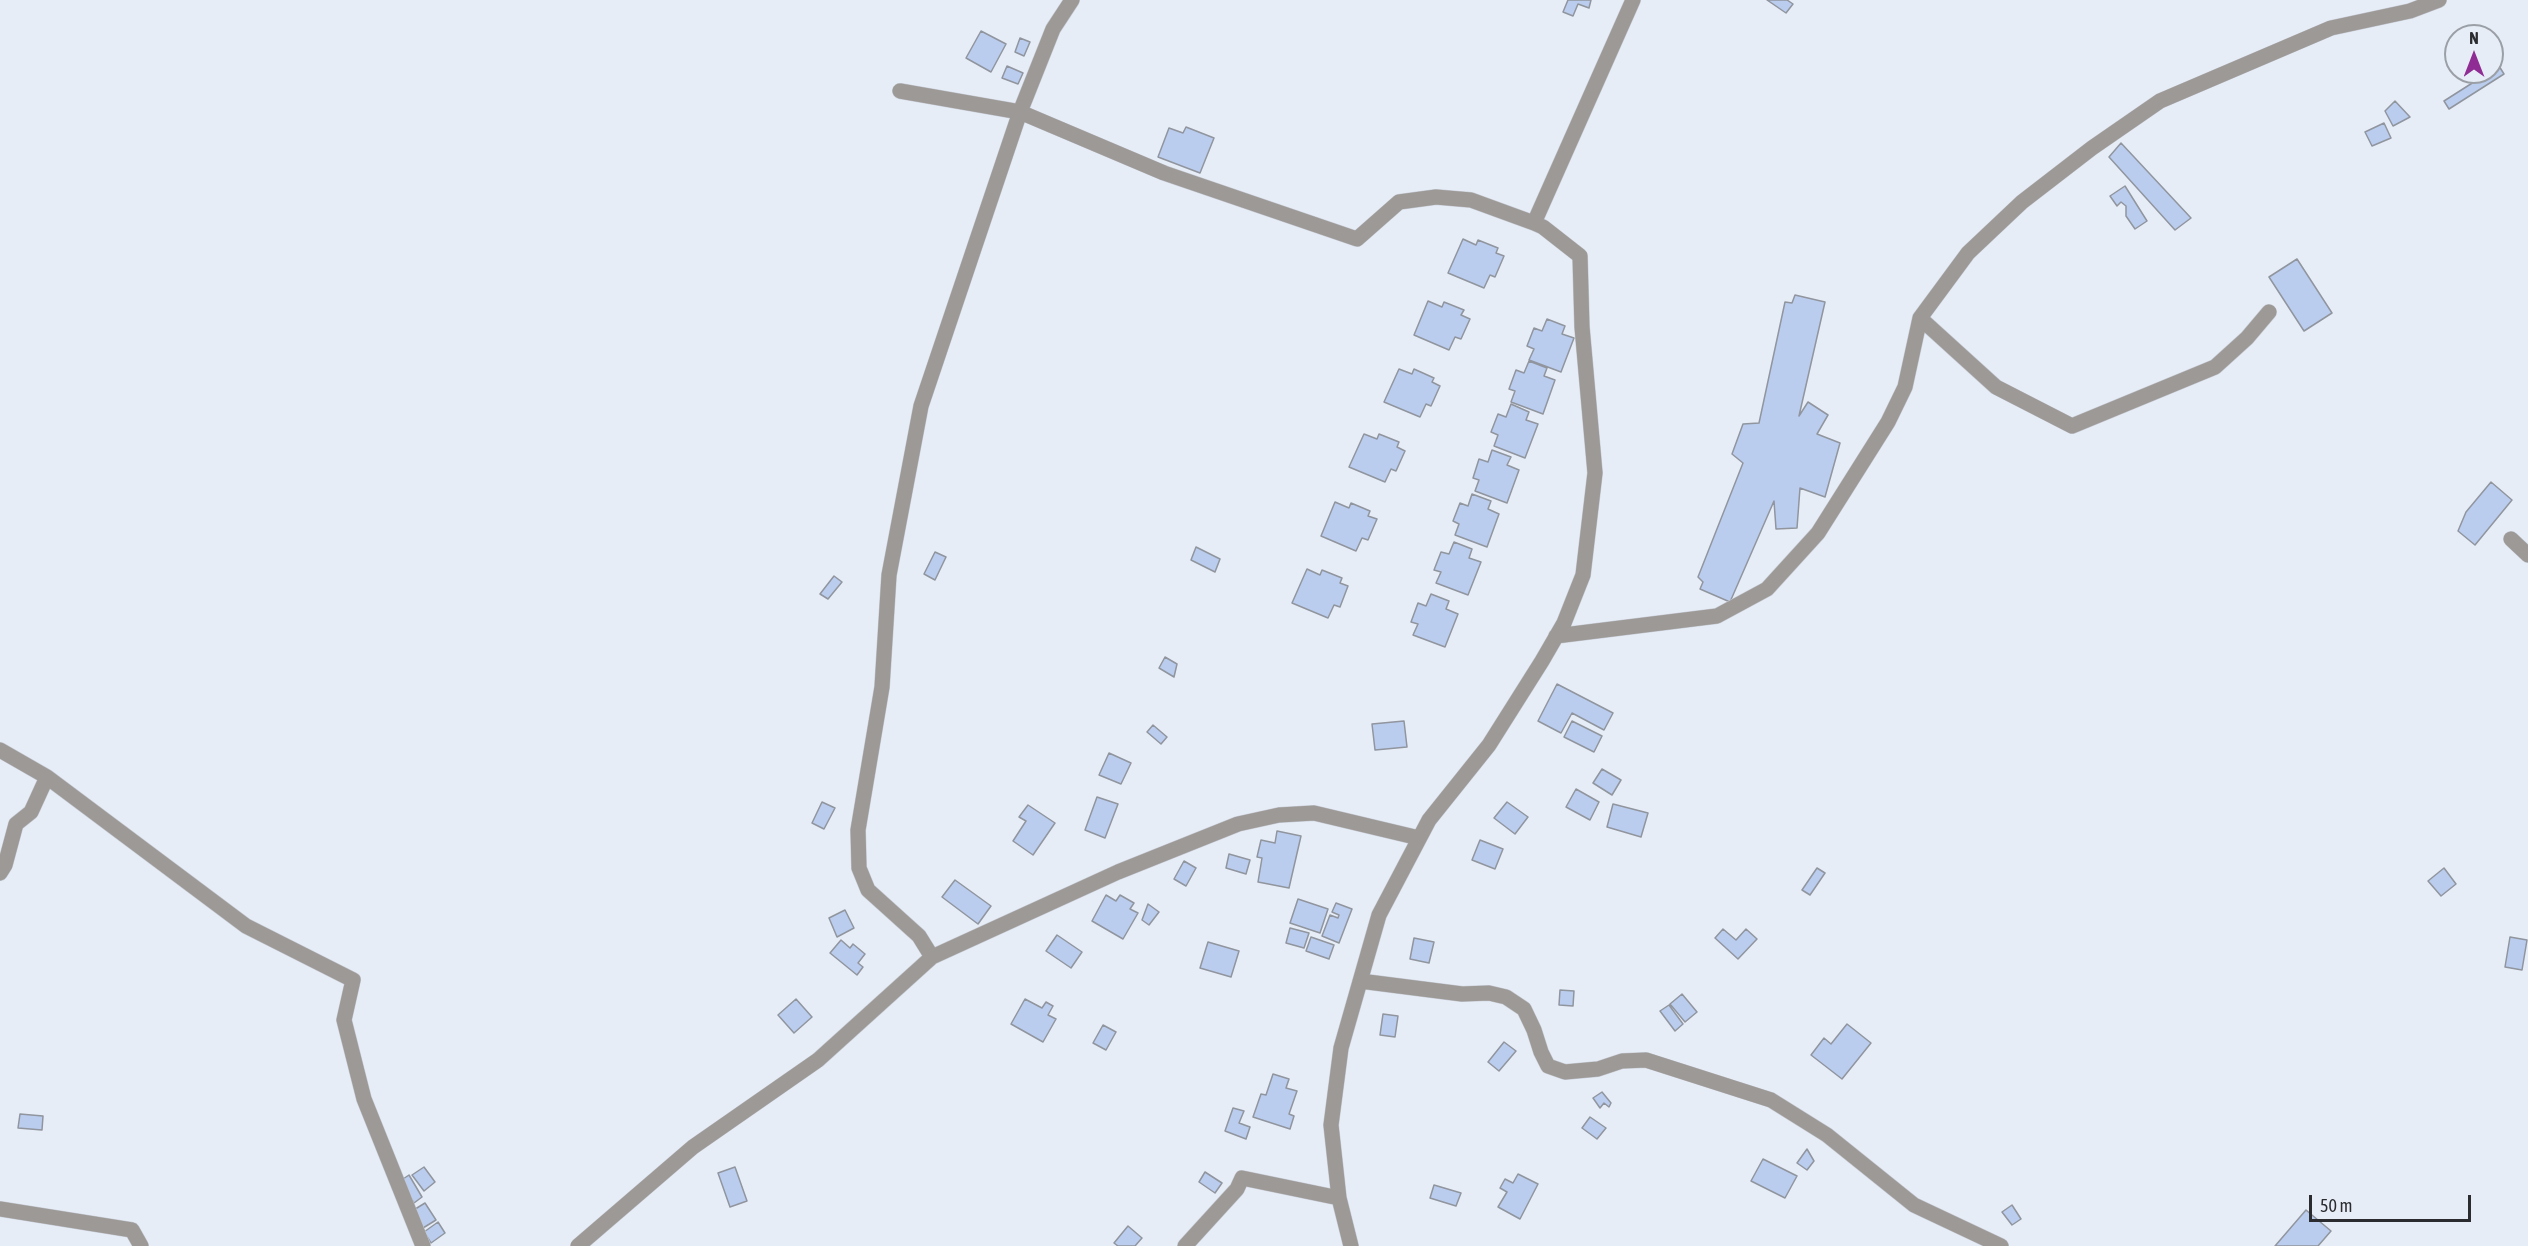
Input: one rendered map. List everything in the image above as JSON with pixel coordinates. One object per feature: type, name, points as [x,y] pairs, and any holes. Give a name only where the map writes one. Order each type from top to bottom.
[{"type":"street","points":[[932,957],[919,936],[868,890],[859,868],[858,830],[882,687],[889,574],[921,406],[1020,112],[1053,29],[1072,0]]},
{"type":"street","points":[[1534,223],[1633,0]]},
{"type":"street","points":[[1556,636],[1718,616],[1767,589],[1818,532],[1888,422],[1905,387],[1920,318],[1968,253],[2022,202],[2092,148],[2160,101],[2331,28],[2410,10],[2439,0]]},
{"type":"street","points":[[900,91],[1020,112],[1164,173],[1357,239],[1399,202],[1436,197],[1471,200],[1543,226],[1580,256],[1582,327],[1595,473],[1583,574],[1556,636],[1489,745],[1429,820],[1379,915],[1341,1048],[1331,1125],[1339,1198],[1351,1246]]},
{"type":"street","points":[[1920,318],[1996,387],[2072,426],[2215,367],[2247,338],[2269,312]]},
{"type":"street","points":[[2511,539],[2528,555]]},
{"type":"street","points":[[0,750],[47,777],[246,926],[352,980],[344,1020],[364,1099],[423,1246]]},
{"type":"street","points":[[0,873],[5,866],[16,824],[32,812],[47,777]]},
{"type":"street","points":[[578,1246],[693,1148],[818,1060],[932,957],[1118,872],[1238,824],[1279,815],[1314,813],[1419,838]]},
{"type":"street","points":[[1360,981],[1462,994],[1489,993],[1506,997],[1524,1009],[1534,1030],[1540,1052],[1548,1066],[1565,1072],[1598,1069],[1623,1061],[1646,1060],[1771,1100],[1827,1135],[1914,1205],[2001,1246]]},
{"type":"street","points":[[1185,1246],[1237,1189],[1242,1178],[1339,1198]]},
{"type":"street","points":[[0,1209],[132,1230],[141,1246]]},
{"type":"building","points":[[1568,0],[1591,0],[1589,8],[1578,4],[1573,16],[1563,12]]},
{"type":"building","points":[[1767,0],[1787,0],[1793,4],[1786,13]]},
{"type":"building","points":[[981,31],[1006,44],[991,72],[966,58]]},
{"type":"building","points":[[1020,38],[1030,42],[1024,56],[1015,52]]},
{"type":"building","points":[[1007,66],[1023,73],[1018,84],[1002,78]]},
{"type":"building","points":[[2471,84],[2488,84],[2449,109],[2444,101]]},
{"type":"building","points":[[2395,101],[2410,117],[2393,126],[2385,111]]},
{"type":"building","points":[[2384,123],[2391,138],[2372,146],[2365,132]]},
{"type":"building","points":[[1186,127],[1214,138],[1200,173],[1158,157],[1169,128],[1183,133]]},
{"type":"building","points":[[2121,143],[2191,218],[2175,230],[2109,157]]},
{"type":"building","points":[[2125,186],[2147,221],[2135,229],[2126,216],[2126,206],[2121,202],[2117,206],[2110,196]]},
{"type":"building","points":[[1463,239],[1476,245],[1478,240],[1498,248],[1496,253],[1504,256],[1495,277],[1490,275],[1484,288],[1448,273]]},
{"type":"building","points":[[2297,259],[2332,313],[2304,331],[2269,277]]},
{"type":"building","points":[[1795,295],[1825,302],[1799,416],[1808,402],[1828,415],[1817,434],[1840,443],[1825,497],[1800,488],[1797,528],[1776,529],[1774,501],[1730,602],[1700,589],[1703,582],[1698,577],[1743,463],[1732,454],[1743,424],[1759,423],[1785,302],[1792,303]]},
{"type":"building","points":[[1428,301],[1442,307],[1444,302],[1464,310],[1461,315],[1470,319],[1461,339],[1455,337],[1449,350],[1414,335]]},
{"type":"building","points":[[1547,319],[1565,326],[1562,334],[1574,338],[1561,372],[1529,360],[1534,349],[1527,346],[1534,328],[1542,331]]},
{"type":"building","points":[[1529,361],[1547,368],[1544,376],[1555,380],[1543,414],[1511,402],[1515,391],[1509,389],[1516,370],[1524,373]]},
{"type":"building","points":[[1399,369],[1412,374],[1414,369],[1434,378],[1432,382],[1440,386],[1431,406],[1426,404],[1420,417],[1384,402]]},
{"type":"building","points":[[1511,404],[1529,412],[1526,420],[1538,424],[1525,458],[1494,446],[1498,435],[1491,432],[1498,414],[1506,417]]},
{"type":"building","points":[[1364,434],[1377,439],[1379,434],[1399,442],[1397,447],[1405,451],[1396,471],[1391,469],[1385,482],[1349,467]]},
{"type":"building","points":[[1492,450],[1511,457],[1507,465],[1519,470],[1507,503],[1475,491],[1479,480],[1473,478],[1479,459],[1488,462]]},
{"type":"building","points":[[2491,482],[2512,500],[2475,545],[2458,531],[2466,512]]},
{"type":"building","points":[[1472,494],[1491,501],[1488,509],[1499,514],[1487,547],[1455,535],[1459,524],[1453,521],[1460,503],[1468,506]]},
{"type":"building","points":[[1335,502],[1349,508],[1351,503],[1370,511],[1368,516],[1377,519],[1368,540],[1362,538],[1356,551],[1321,536]]},
{"type":"building","points":[[1454,542],[1472,549],[1469,558],[1481,562],[1468,595],[1436,583],[1441,572],[1434,570],[1441,552],[1449,554]]},
{"type":"building","points":[[1196,547],[1220,559],[1215,572],[1191,560]]},
{"type":"building","points":[[935,552],[946,557],[935,580],[924,574]]},
{"type":"building","points":[[1307,569],[1320,575],[1322,570],[1342,578],[1340,583],[1348,586],[1340,607],[1334,605],[1328,618],[1292,603]]},
{"type":"building","points":[[834,576],[842,582],[828,599],[820,594]]},
{"type":"building","points":[[1431,594],[1449,601],[1446,609],[1458,614],[1445,647],[1413,635],[1418,624],[1411,622],[1418,603],[1426,606]]},
{"type":"building","points":[[1165,657],[1177,664],[1174,677],[1159,668]]},
{"type":"building","points":[[1557,684],[1613,713],[1604,730],[1572,713],[1561,733],[1538,721]]},
{"type":"building","points":[[1404,721],[1407,747],[1375,750],[1372,724]]},
{"type":"building","points":[[1572,721],[1602,736],[1594,752],[1564,737]]},
{"type":"building","points":[[1153,725],[1167,737],[1161,744],[1147,732]]},
{"type":"building","points":[[1109,753],[1131,763],[1121,784],[1099,775]]},
{"type":"building","points":[[1602,769],[1621,780],[1612,795],[1593,783]]},
{"type":"building","points":[[1576,789],[1599,802],[1590,820],[1566,807]]},
{"type":"building","points":[[1097,797],[1118,804],[1105,838],[1085,830]]},
{"type":"building","points":[[822,802],[835,808],[824,829],[812,823]]},
{"type":"building","points":[[1507,802],[1528,817],[1515,834],[1494,818]]},
{"type":"building","points":[[1613,804],[1648,813],[1641,837],[1607,827]]},
{"type":"building","points":[[1028,805],[1055,823],[1033,855],[1013,841],[1026,821],[1019,817]]},
{"type":"building","points":[[1277,831],[1301,836],[1289,888],[1258,882],[1262,858],[1257,857],[1261,840],[1275,843]]},
{"type":"building","points":[[1480,840],[1503,849],[1495,869],[1472,860]]},
{"type":"building","points":[[1229,854],[1250,860],[1246,874],[1226,868]]},
{"type":"building","points":[[1184,861],[1196,868],[1186,886],[1174,879]]},
{"type":"building","points":[[1817,868],[1825,873],[1810,895],[1802,890]]},
{"type":"building","points":[[2444,868],[2456,884],[2441,896],[2428,881]]},
{"type":"building","points":[[955,880],[991,906],[978,924],[942,897]]},
{"type":"building","points":[[1106,895],[1116,901],[1120,895],[1134,903],[1130,909],[1138,913],[1123,939],[1092,921]]},
{"type":"building","points":[[1298,899],[1328,909],[1320,933],[1290,923]]},
{"type":"building","points":[[1336,903],[1352,909],[1339,943],[1322,936],[1330,915],[1338,918],[1339,915],[1332,912]]},
{"type":"building","points":[[1148,904],[1159,912],[1149,925],[1142,920]]},
{"type":"building","points":[[845,910],[854,928],[837,937],[829,918]]},
{"type":"building","points":[[1290,928],[1309,933],[1304,948],[1286,943]]},
{"type":"building","points":[[1723,929],[1736,940],[1746,929],[1757,939],[1738,959],[1715,938]]},
{"type":"building","points":[[1057,935],[1082,952],[1071,968],[1046,951]]},
{"type":"building","points":[[1311,937],[1334,945],[1329,959],[1306,951]]},
{"type":"building","points":[[2510,937],[2527,940],[2522,970],[2505,967]]},
{"type":"building","points":[[1414,938],[1434,942],[1429,963],[1410,959]]},
{"type":"building","points":[[841,940],[850,948],[853,944],[865,954],[858,963],[863,967],[857,975],[830,953]]},
{"type":"building","points":[[1208,942],[1239,951],[1231,977],[1200,968]]},
{"type":"building","points":[[1560,990],[1574,991],[1573,1006],[1559,1005]]},
{"type":"building","points":[[1682,994],[1697,1012],[1685,1022],[1670,1004]]},
{"type":"building","points":[[796,999],[812,1017],[794,1033],[778,1015]]},
{"type":"building","points":[[1025,999],[1042,1008],[1046,1002],[1053,1006],[1048,1015],[1056,1019],[1043,1042],[1011,1024]]},
{"type":"building","points":[[1669,1005],[1683,1024],[1675,1031],[1660,1011]]},
{"type":"building","points":[[1383,1014],[1398,1016],[1395,1037],[1380,1035]]},
{"type":"building","points":[[1847,1024],[1871,1043],[1842,1079],[1811,1055],[1824,1038],[1831,1044]]},
{"type":"building","points":[[1103,1025],[1116,1032],[1106,1050],[1093,1043]]},
{"type":"building","points":[[1504,1042],[1516,1051],[1499,1071],[1488,1062]]},
{"type":"building","points":[[1273,1074],[1289,1079],[1286,1088],[1297,1091],[1289,1114],[1294,1116],[1290,1129],[1253,1117],[1261,1094],[1266,1095]]},
{"type":"building","points":[[1602,1092],[1611,1103],[1609,1107],[1604,1103],[1600,1108],[1593,1098]]},
{"type":"building","points":[[1233,1108],[1244,1111],[1239,1123],[1250,1127],[1246,1139],[1225,1131]]},
{"type":"building","points":[[20,1114],[43,1116],[42,1130],[18,1128]]},
{"type":"building","points":[[1590,1117],[1606,1128],[1597,1139],[1582,1128]]},
{"type":"building","points":[[1807,1149],[1814,1161],[1807,1170],[1797,1163]]},
{"type":"building","points":[[1763,1159],[1797,1176],[1785,1198],[1751,1181]]},
{"type":"building","points":[[424,1167],[435,1182],[424,1191],[412,1175]]},
{"type":"building","points":[[735,1167],[747,1201],[730,1207],[718,1173]]},
{"type":"building","points":[[1205,1172],[1222,1183],[1215,1193],[1199,1182]]},
{"type":"building","points":[[1518,1174],[1538,1184],[1520,1219],[1498,1207],[1507,1192],[1500,1188],[1505,1179],[1513,1183]]},
{"type":"building","points":[[409,1175],[422,1197],[414,1203],[400,1181]]},
{"type":"building","points":[[1434,1185],[1461,1193],[1456,1206],[1430,1198]]},
{"type":"building","points":[[425,1203],[436,1220],[423,1228],[412,1211]]},
{"type":"building","points":[[2012,1205],[2021,1219],[2012,1225],[2002,1212]]},
{"type":"building","points":[[2306,1210],[2331,1231],[2318,1246],[2275,1246]]},
{"type":"building","points":[[438,1222],[445,1233],[431,1243],[424,1232]]},
{"type":"building","points":[[1128,1226],[1142,1238],[1135,1246],[1118,1246],[1114,1243]]}]
